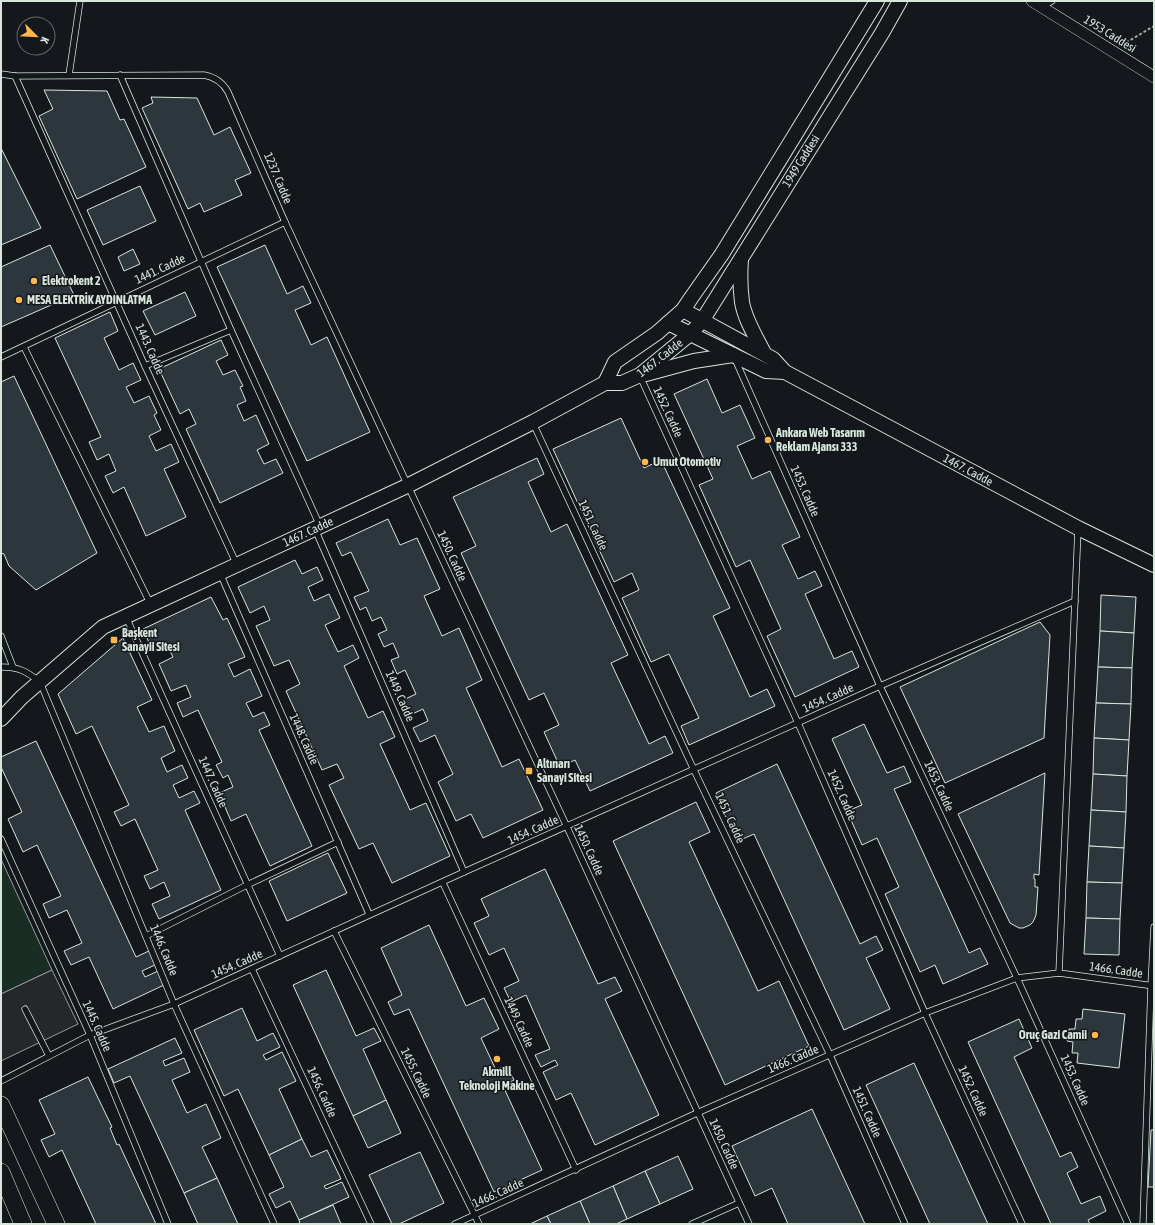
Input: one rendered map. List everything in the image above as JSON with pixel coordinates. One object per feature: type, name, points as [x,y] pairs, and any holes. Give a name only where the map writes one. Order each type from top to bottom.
[{"type":"main road","points":[[1,1105],[56,1224]]},
{"type":"main road","points":[[1,1172],[23,1224]]},
{"type":"street","name":"1949 Caddesi","points":[[683,310],[722,254],[876,1]]},
{"type":"street","name":"1949 Caddesi","points":[[702,320],[882,33],[900,1]]},
{"type":"street","name":"1953 Caddesi","points":[[1037,4],[1154,77]]},
{"type":"street","points":[[741,257],[740,281],[742,303],[747,318],[764,353]]},
{"type":"street","name":"1467. Cadde","points":[[606,383],[615,362],[657,333],[683,310],[774,359],[785,372],[1078,528],[1154,565]]},
{"type":"street","name":"1467. Cadde","points":[[1,711],[22,697],[103,627],[407,486],[606,383],[622,383],[640,376],[690,334],[702,320]]},
{"type":"street","name":"1467. Cadde","points":[[668,323],[766,371],[785,372]]},
{"type":"street","points":[[640,376],[679,364],[733,355]]},
{"type":"street","name":"1467. Cadde","points":[[1,719],[22,697]]},
{"type":"lane","points":[[69,75],[80,1]]},
{"type":"lane","points":[[1037,4],[1052,1]]},
{"type":"lane","name":"1237. Cadde","points":[[1,74],[15,76],[204,75],[212,77],[224,85],[285,222],[407,486]]},
{"type":"lane","name":"1449. Cadde","points":[[120,75],[317,527],[464,872]]},
{"type":"lane","name":"1443. Cadde","points":[[15,76],[118,302],[145,366],[237,565]]},
{"type":"lane","name":"1441. Cadde","points":[[1,357],[285,222]]},
{"type":"lane","points":[[145,366],[231,330]]},
{"type":"lane","points":[[24,347],[151,605]]},
{"type":"lane","name":"1453. Cadde","points":[[733,355],[880,686],[1017,978],[1128,1224]]},
{"type":"lane","name":"1452. Cadde","points":[[640,376],[798,723],[925,1013],[1022,1224]]},
{"type":"lane","name":"1451. Cadde","points":[[533,422],[694,770],[830,1055],[905,1224]]},
{"type":"lane","name":"1450. Cadde","points":[[407,486],[567,827],[749,1224]]},
{"type":"lane","points":[[1059,973],[1078,528]]},
{"type":"lane","name":"1448. Cadde","points":[[220,573],[369,914]]},
{"type":"lane","name":"1454. Cadde","points":[[1,1081],[90,1035],[174,1004],[369,914],[443,883],[464,872],[880,686],[1075,601]]},
{"type":"lane","name":"1447. Cadde","points":[[126,616],[280,956]]},
{"type":"lane","points":[[1,636],[13,667]]},
{"type":"lane","points":[[1,667],[13,667],[27,672],[40,682]]},
{"type":"lane","name":"1446. Cadde","points":[[40,682],[174,1004],[274,1224]]},
{"type":"lane","name":"1445. Cadde","points":[[1,839],[90,1035],[168,1224]]},
{"type":"lane","points":[[146,936],[247,885],[338,842]]},
{"type":"lane","name":"1449. Cadde","points":[[443,883],[576,1170]]},
{"type":"lane","points":[[1143,1224],[1154,926]]},
{"type":"lane","name":"1455. Cadde","points":[[334,931],[479,1224]]},
{"type":"lane","name":"1456. Cadde","points":[[252,969],[371,1224]]},
{"type":"lane","name":"1466. Cadde","points":[[455,1224],[576,1170],[697,1113],[925,1013],[1017,978],[1059,973],[1152,986]]},
{"type":"lane","points":[[25,1009],[49,1056]]},
{"type":"lane","points":[[692,1224],[740,1203]]},
{"type":"path","points":[[1112,51],[1154,26]]},
{"type":"green space","points":[[1,859],[52,970],[1,994]]},
{"type":"shaded area","points":[[52,970],[78,1024],[1,1061],[1,994]]},
{"type":"building","points":[[44,90],[107,91],[120,120],[124,119],[146,167],[77,199],[39,116],[53,109]]},
{"type":"building","points":[[151,97],[197,98],[214,135],[230,127],[251,173],[235,180],[242,195],[204,212],[200,203],[188,209],[142,108],[153,103]]},
{"type":"building","points":[[1,148],[41,228],[1,245]]},
{"type":"building","points":[[140,186],[156,221],[103,245],[87,210]]},
{"type":"building","name":"Elektrokent 2","points":[[50,245],[74,295],[1,327],[1,267]]},
{"type":"building","points":[[265,245],[287,294],[303,286],[311,303],[295,310],[311,345],[327,337],[370,432],[307,461],[217,267]]},
{"type":"building","points":[[133,249],[140,264],[124,271],[118,257]]},
{"type":"building","points":[[185,292],[196,316],[155,335],[143,311]]},
{"type":"building","points":[[110,312],[118,331],[104,338],[119,370],[133,363],[141,380],[126,387],[134,403],[149,396],[157,413],[154,415],[161,430],[149,436],[156,451],[171,444],[179,462],[164,469],[186,517],[146,536],[124,487],[113,493],[105,476],[116,471],[109,454],[97,460],[89,442],[101,437],[55,338]]},
{"type":"building","points":[[221,340],[228,355],[216,361],[223,375],[235,370],[243,386],[240,387],[246,401],[237,405],[244,421],[256,415],[269,444],[257,450],[264,464],[276,459],[283,473],[220,503],[186,429],[196,424],[189,409],[180,414],[159,369]]},
{"type":"building","points":[[14,376],[97,553],[36,590],[9,566],[4,554],[1,553],[1,382]]},
{"type":"building","points":[[707,379],[722,413],[740,405],[755,438],[737,446],[752,479],[770,471],[800,537],[782,545],[798,579],[815,571],[822,586],[805,594],[834,659],[852,651],[859,667],[795,697],[767,636],[781,629],[750,560],[736,567],[699,485],[713,479],[674,394]]},
{"type":"building","points":[[621,418],[644,468],[661,460],[730,608],[713,616],[750,697],[767,689],[775,706],[689,745],[681,726],[699,718],[669,654],[651,662],[622,598],[639,590],[632,573],[614,582],[553,449]]},
{"type":"building","points":[[537,458],[544,474],[528,482],[551,532],[567,524],[628,655],[611,663],[649,744],[665,736],[673,753],[590,791],[575,760],[560,767],[544,732],[559,725],[544,693],[529,700],[461,553],[476,546],[453,497]]},
{"type":"building","points":[[388,519],[400,545],[417,538],[440,589],[424,596],[442,636],[459,628],[482,680],[466,688],[502,767],[519,759],[543,810],[483,838],[471,814],[456,821],[438,782],[453,774],[435,735],[420,742],[413,728],[428,721],[423,709],[408,716],[401,701],[416,694],[405,670],[397,674],[391,660],[399,657],[393,643],[384,647],[378,634],[387,630],[381,617],[372,621],[366,607],[360,610],[354,597],[369,591],[351,552],[342,556],[336,543]]},
{"type":"building","points":[[295,560],[302,574],[317,567],[323,580],[308,587],[314,601],[329,594],[340,618],[325,625],[338,652],[353,645],[359,658],[344,666],[368,718],[383,711],[395,737],[380,744],[410,810],[426,803],[450,856],[392,883],[373,843],[359,849],[329,785],[344,778],[337,764],[322,770],[286,691],[300,684],[289,660],[274,666],[256,626],[270,620],[264,606],[250,613],[238,587]]},
{"type":"building","points":[[1101,595],[1136,597],[1134,633],[1100,631]]},
{"type":"building","points":[[211,597],[223,620],[227,618],[245,657],[228,664],[234,677],[250,669],[262,696],[246,703],[253,717],[264,712],[270,725],[259,730],[312,846],[270,866],[246,814],[231,821],[219,793],[233,787],[228,775],[223,778],[216,765],[222,762],[198,710],[183,717],[177,703],[191,697],[186,685],[171,691],[159,664],[173,657],[167,645],[153,652],[143,629]]},
{"type":"building","points":[[1040,622],[1050,635],[1044,738],[945,783],[900,687]]},
{"type":"building","points":[[1100,631],[1134,633],[1132,668],[1098,667]]},
{"type":"building","points":[[123,638],[152,700],[137,707],[149,732],[164,726],[175,751],[161,758],[167,772],[182,765],[188,778],[173,785],[179,798],[194,791],[200,803],[185,810],[221,890],[159,919],[152,904],[170,896],[164,882],[150,889],[144,876],[158,870],[135,819],[121,826],[114,812],[129,805],[92,726],[76,734],[58,694]]},
{"type":"building","points":[[1098,667],[1132,668],[1131,704],[1096,703]]},
{"type":"building","points":[[1096,703],[1131,704],[1129,740],[1094,738]]},
{"type":"building","points":[[864,724],[887,773],[904,766],[911,782],[894,789],[969,953],[980,948],[988,964],[943,984],[935,965],[920,972],[885,894],[899,887],[877,838],[862,845],[847,811],[862,805],[832,739]]},
{"type":"building","points":[[1094,738],[1129,740],[1127,776],[1093,774]]},
{"type":"building","points":[[36,741],[136,957],[151,950],[157,964],[142,971],[145,977],[158,971],[164,985],[113,1009],[89,957],[71,965],[64,951],[82,943],[67,910],[49,918],[43,904],[61,896],[37,845],[23,852],[8,819],[22,812],[1,767],[1,757]]},
{"type":"building","points":[[777,764],[860,944],[876,936],[883,950],[866,958],[890,1009],[844,1030],[754,834],[738,841],[716,793]]},
{"type":"building","points":[[1045,773],[1039,875],[1034,874],[1035,887],[1038,887],[1036,915],[1030,925],[1019,928],[1010,923],[958,814]]},
{"type":"building","points":[[1093,774],[1127,776],[1126,812],[1091,810]]},
{"type":"building","points":[[696,802],[710,832],[689,842],[758,991],[779,981],[809,1046],[725,1085],[613,841]]},
{"type":"building","points":[[1091,810],[1126,812],[1124,848],[1089,846]]},
{"type":"building","points":[[1089,846],[1124,848],[1122,883],[1087,882]]},
{"type":"building","points":[[328,853],[347,893],[287,921],[269,881]]},
{"type":"building","points":[[545,869],[598,984],[615,977],[622,991],[605,999],[659,1115],[595,1145],[571,1093],[556,1100],[543,1072],[558,1065],[555,1060],[541,1067],[535,1055],[550,1049],[526,995],[511,1002],[504,988],[519,981],[504,948],[489,955],[474,923],[489,916],[481,899]]},
{"type":"building","points":[[1087,882],[1122,883],[1120,919],[1086,918]]},
{"type":"building","points":[[1086,918],[1120,919],[1119,955],[1084,954]]},
{"type":"building","points":[[429,925],[466,1006],[484,998],[499,1029],[481,1038],[496,1070],[507,1065],[514,1080],[503,1086],[542,1170],[494,1192],[409,1009],[394,1015],[388,1002],[402,995],[381,948]]},
{"type":"building","points":[[326,970],[356,1036],[374,1028],[381,1041],[363,1049],[386,1100],[353,1116],[293,985]]},
{"type":"building","points":[[242,1008],[257,1041],[273,1033],[280,1047],[263,1055],[266,1060],[282,1052],[296,1081],[279,1089],[302,1139],[269,1155],[238,1089],[224,1096],[194,1030]]},
{"type":"building","name":"Oruç Gazi Camii","points":[[1083,1009],[1125,1014],[1119,1068],[1077,1063],[1078,1053],[1072,1053],[1073,1042],[1067,1041],[1069,1029],[1075,1029],[1076,1019],[1082,1019]]},
{"type":"building","points":[[1019,1019],[1032,1048],[1014,1057],[1060,1157],[1071,1152],[1078,1167],[1067,1173],[1081,1204],[1100,1196],[1106,1211],[1088,1220],[1090,1224],[1051,1224],[968,1042]]},
{"type":"building","points":[[175,1038],[182,1053],[163,1061],[165,1066],[184,1058],[190,1072],[172,1080],[187,1113],[206,1104],[221,1138],[202,1147],[217,1178],[184,1193],[130,1076],[114,1083],[108,1069]]},
{"type":"building","points":[[914,1063],[988,1224],[930,1224],[866,1085]]},
{"type":"building","points":[[88,1077],[112,1127],[110,1128],[117,1145],[119,1144],[156,1224],[96,1224],[62,1150],[49,1157],[41,1140],[55,1134],[39,1100]]},
{"type":"building","points":[[386,1100],[401,1133],[368,1148],[353,1116]]},
{"type":"building","points":[[812,1109],[865,1224],[788,1224],[772,1188],[755,1196],[732,1146]]},
{"type":"building","points":[[1151,1130],[1154,1130],[1154,1187],[1148,1187]]},
{"type":"building","points":[[302,1139],[311,1157],[327,1150],[341,1179],[324,1186],[326,1189],[342,1182],[349,1197],[299,1220],[290,1201],[276,1208],[269,1194],[284,1187],[269,1155]]},
{"type":"building","points":[[420,1152],[444,1203],[399,1224],[392,1224],[369,1175]]},
{"type":"building","points":[[678,1156],[693,1189],[660,1204],[645,1171]]},
{"type":"building","points":[[645,1171],[660,1204],[627,1219],[613,1186]]},
{"type":"building","points":[[217,1178],[238,1224],[198,1224],[184,1193]]},
{"type":"building","points":[[613,1186],[627,1219],[616,1224],[590,1224],[580,1201]]},
{"type":"building","points":[[580,1201],[590,1224],[551,1224],[547,1216]]},
{"type":"building","points":[[333,1205],[341,1224],[300,1224],[299,1220]]},
{"type":"building","points":[[547,1216],[551,1224],[530,1224]]},
{"type":"place","name":"Elektrokent 2","points":[[34,281]]},
{"type":"place","name":"MESA ELEKTRİK AYDINLATMA","points":[[19,300]]},
{"type":"place","name":"Ankara Web Tasarım Reklam Ajansı 333","points":[[768,440]]},
{"type":"place","name":"Umut Otomotiv","points":[[645,462]]},
{"type":"place","name":"Başkent Sanayii Sitesi","points":[[114,640]]},
{"type":"place","name":"Altınarı Sanayi Sitesi","points":[[529,771]]},
{"type":"place","name":"Oruç Gazi Camii","points":[[1095,1035]]},
{"type":"place","name":"Akmill Teknoloji Makine","points":[[497,1059]]}]
